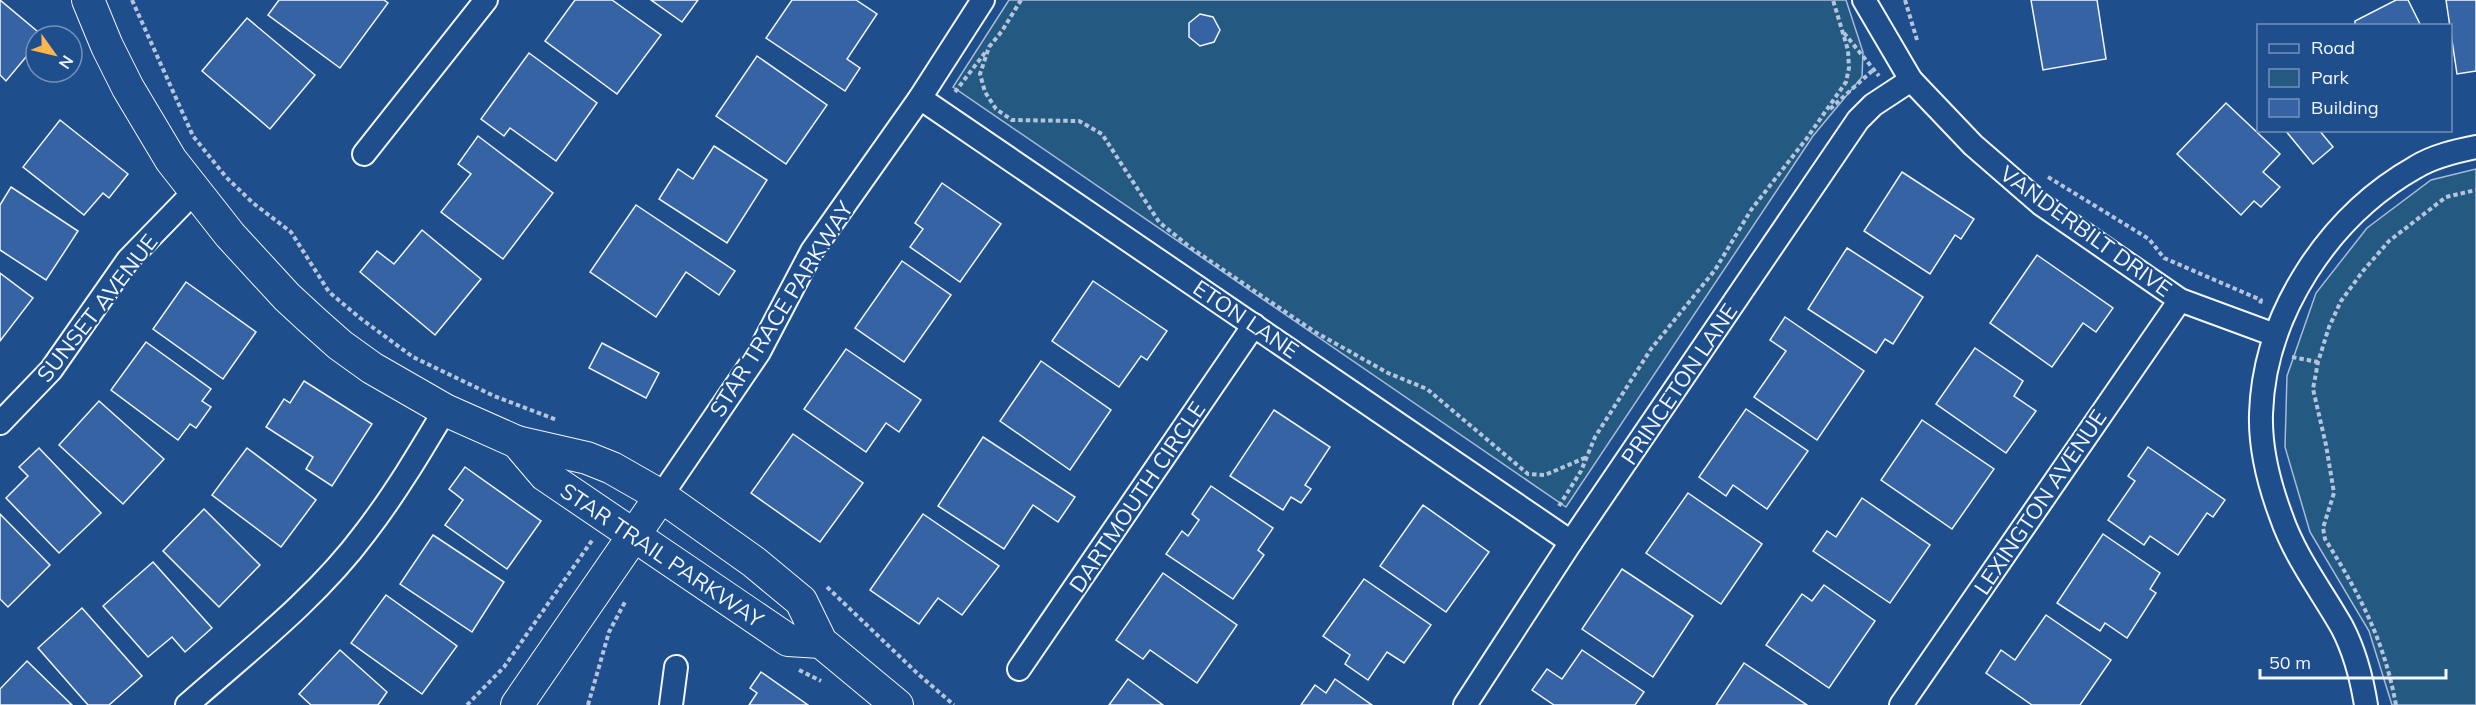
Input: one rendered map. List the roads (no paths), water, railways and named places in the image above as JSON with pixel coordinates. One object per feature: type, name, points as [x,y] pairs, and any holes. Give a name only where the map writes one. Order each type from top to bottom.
[{"type":"street","name":"STAR TRAIL PARKWAY","points":[[88,0],[128,88],[149,126],[194,192],[280,290],[340,345],[372,368],[445,410],[517,442],[587,458],[612,468],[661,496],[754,562],[801,601],[821,642],[897,705]]},
{"type":"street","points":[[364,154],[486,0]]},
{"type":"street","name":"STAR TRACE PARKWAY","points":[[517,705],[622,526],[661,496],[759,352],[812,251],[920,98],[983,0]]},
{"type":"street","name":"VANDERBILT DRIVE","points":[[1864,0],[1911,80],[1972,145],[2041,204],[2180,300],[2253,327],[2273,344]]},
{"type":"street","name":"PRINCETON LANE","points":[[1465,705],[1571,542],[1858,120],[1873,105],[1911,80]]},
{"type":"street","name":"ETON LANE","points":[[920,98],[1571,542]]},
{"type":"street","points":[[2366,705],[2353,655],[2343,629],[2295,551],[2281,518],[2264,451],[2261,415],[2264,378],[2273,344],[2295,291],[2319,255],[2354,214],[2379,191],[2418,165],[2453,152],[2476,147]]},
{"type":"street","name":"SUNSET AVENUE","points":[[0,423],[51,370],[128,260],[194,192]]},
{"type":"street","name":"LEXINGTON AVENUE","points":[[1901,705],[2180,300]]},
{"type":"street","name":"DARTMOUTH CIRCLE","points":[[1019,669],[1254,325]]},
{"type":"street","points":[[187,705],[309,597],[364,535],[411,467],[445,410]]},
{"type":"street","name":"STAR TRAIL PARKWAY","points":[[517,442],[545,475],[788,640],[821,642]]},
{"type":"street","points":[[671,705],[676,668]]}]
